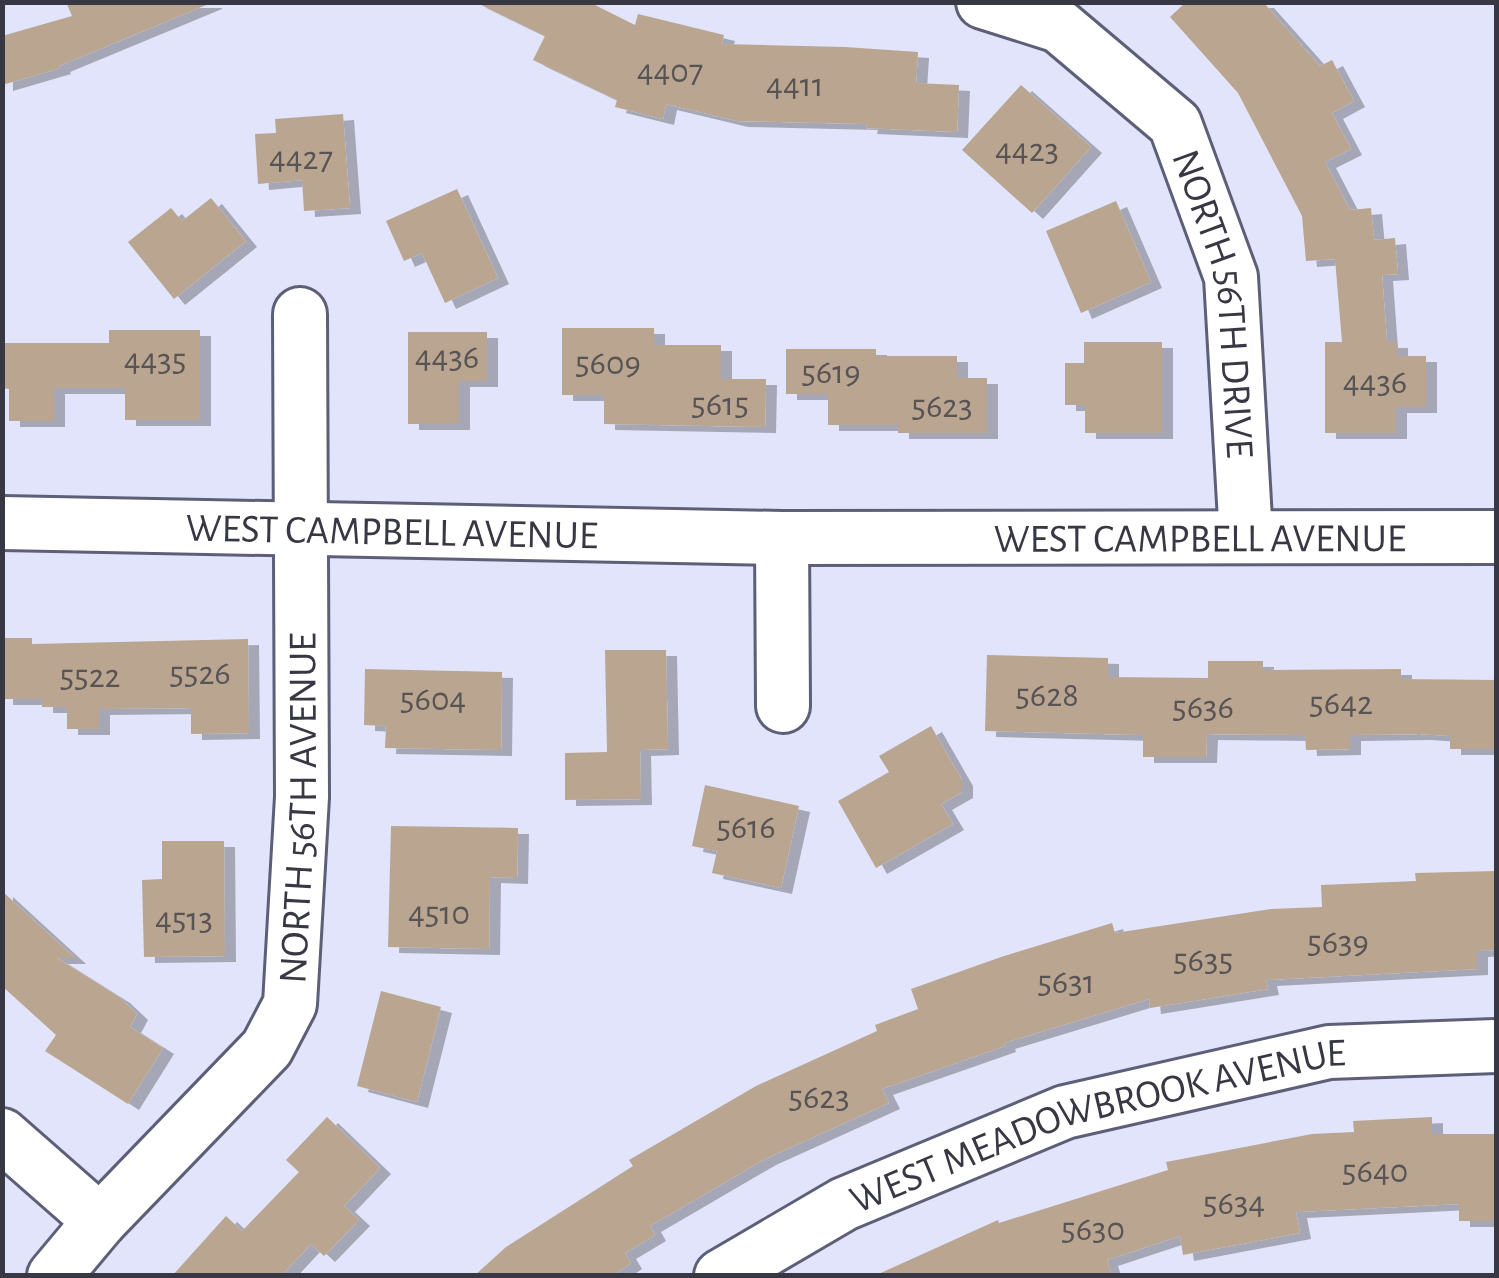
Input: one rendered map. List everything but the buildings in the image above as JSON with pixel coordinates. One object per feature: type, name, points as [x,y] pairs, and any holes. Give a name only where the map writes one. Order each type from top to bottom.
[{"type":"street","name":"NORTH 56TH DRIVE","points":[[984,2],[1059,26],[1175,124],[1230,277],[1246,537]]},
{"type":"street","name":"NORTH 56TH AVENUE","points":[[54,1276],[100,1221],[267,1048],[290,1004],[302,797],[300,314]]},
{"type":"street","name":"WEST CAMPBELL AVENUE","points":[[2,524],[782,538],[1496,537]]},
{"type":"street","points":[[782,538],[783,706]]},
{"type":"street","name":"WEST MEADOWBROOK AVENUE","points":[[721,1276],[844,1204],[1065,1112],[1329,1052],[1496,1046]]},
{"type":"street","points":[[2,1134],[100,1221]]}]
